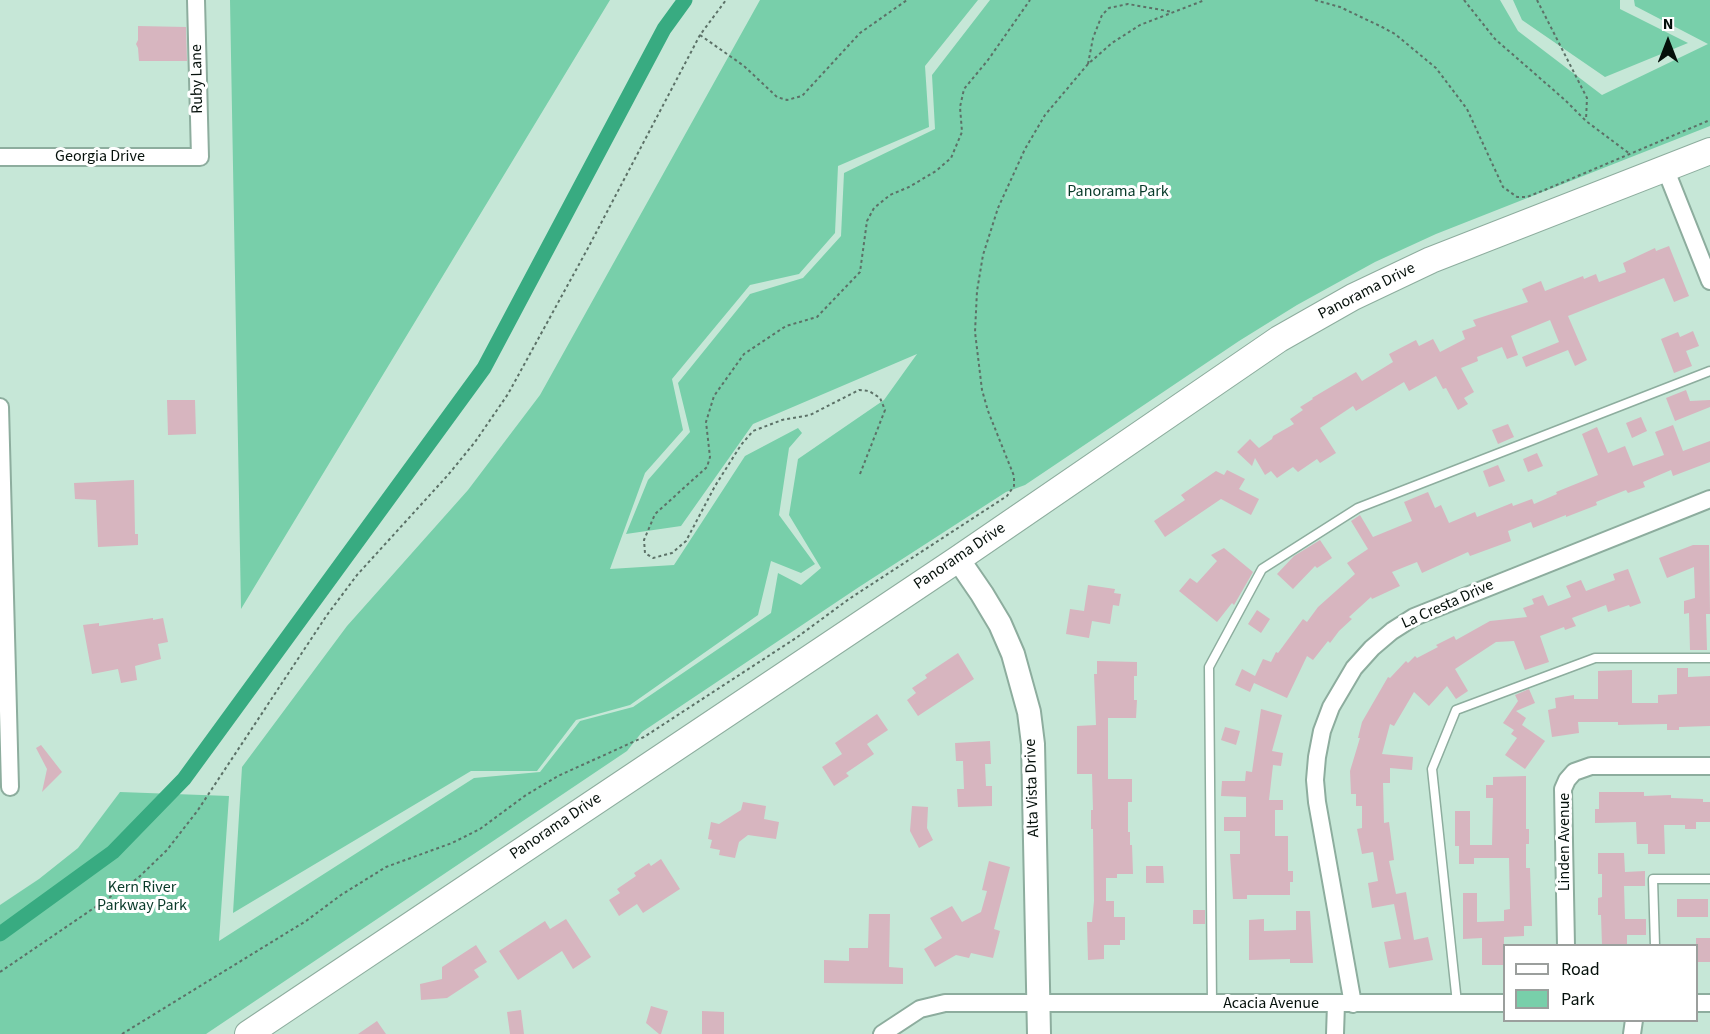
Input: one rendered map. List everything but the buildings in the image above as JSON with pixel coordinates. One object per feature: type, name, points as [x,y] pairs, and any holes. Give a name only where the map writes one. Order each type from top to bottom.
[{"type":"main road","name":"Panorama Drive","points":[[248,1034],[958,559],[1279,339],[1353,297],[1431,260],[1710,151]]},
{"type":"street","name":"Ruby Lane","points":[[196,0],[200,157]]},
{"type":"street","name":"Georgia Drive","points":[[0,157],[200,157]]},
{"type":"street","points":[[1665,168],[1710,281]]},
{"type":"street","points":[[0,407],[9,787]]},
{"type":"street","name":"La Cresta Drive","points":[[1335,1034],[1345,1004],[1317,802],[1317,757],[1322,731],[1331,707],[1354,668],[1392,631],[1414,617],[1710,499]]},
{"type":"street","name":"Alta Vista Drive","points":[[958,559],[1000,624],[1013,654],[1029,712],[1033,744],[1039,1034]]},
{"type":"street","name":"Linden Avenue","points":[[1566,944],[1563,789],[1574,771],[1591,766],[1710,766]]},
{"type":"street","name":"Acacia Avenue","points":[[882,1034],[920,1009],[945,1003],[1038,1005],[1503,1003]]},
{"type":"lane","points":[[1212,1004],[1209,668],[1262,570],[1358,508],[1710,371]]},
{"type":"lane","points":[[1457,1003],[1432,769],[1456,710],[1595,658],[1710,658]]},
{"type":"lane","points":[[1655,944],[1653,879],[1710,879]]},
{"type":"path","points":[[0,972],[138,878],[168,850],[198,810],[327,615],[357,575],[475,442],[508,394],[700,35],[726,0]]},
{"type":"path","points":[[700,35],[744,66],[777,97],[787,100],[802,96],[860,33],[907,0]]},
{"type":"path","points":[[860,474],[885,410],[880,398],[869,391],[859,390],[810,415],[782,420],[753,431],[741,445],[715,486],[686,541],[672,553],[653,558],[645,553],[644,540],[655,514],[707,467],[710,458],[706,422],[714,396],[744,354],[786,326],[817,317],[860,272],[867,221],[874,208],[890,195],[936,171],[951,158],[962,132],[960,107],[964,89],[988,60],[1030,0]]},
{"type":"path","points":[[122,1034],[306,921],[341,895],[386,867],[408,857],[452,843],[480,829],[526,795],[558,777],[644,737],[1007,496],[1014,486],[1014,476],[982,390],[975,332],[977,291],[983,255],[998,208],[1025,149],[1046,115],[1088,64],[1112,43],[1140,25],[1204,0]]},
{"type":"path","points":[[1315,0],[1340,7],[1395,34],[1436,68],[1467,109],[1503,187],[1517,197],[1527,197],[1710,120]]},
{"type":"path","points":[[1464,0],[1495,39],[1586,121],[1630,154]]},
{"type":"path","points":[[1537,0],[1587,98],[1586,121]]},
{"type":"path","points":[[1088,64],[1093,38],[1102,15],[1109,8],[1128,4],[1173,12]]},
{"type":"green space","points":[[230,0],[610,0],[241,609]]},
{"type":"green space","points":[[760,0],[978,0],[925,66],[929,127],[838,166],[835,233],[799,274],[750,285],[672,379],[683,430],[645,473],[610,569],[674,565],[745,456],[798,428],[802,433],[789,448],[779,515],[815,564],[801,573],[771,561],[758,615],[630,705],[576,720],[537,771],[471,771],[233,913],[242,767],[347,626],[468,490],[540,395]]},
{"type":"green space","name":"Panorama Park","points":[[990,0],[1500,0],[1518,31],[1602,95],[1708,44],[1635,6],[1634,0],[1710,0],[1710,126],[1436,234],[1375,262],[1297,305],[1239,341],[1025,485],[1006,492],[859,587],[642,732],[627,751],[206,1034],[0,1034],[0,905],[39,879],[78,848],[120,792],[229,796],[219,941],[474,778],[540,772],[580,721],[633,707],[771,613],[778,573],[801,585],[821,568],[789,515],[798,459],[884,400],[917,354],[753,424],[681,526],[626,534],[648,480],[690,432],[678,383],[750,294],[803,278],[841,236],[844,173],[935,129],[932,75]]},
{"type":"green space","points":[[1513,0],[1620,0],[1620,9],[1688,43],[1605,77],[1522,20]]},
{"type":"waterway","points":[[0,934],[113,852],[184,779],[484,368],[664,29],[685,0]]},
{"type":"park label","name":"Kern River Parkway Park","points":[[142,897]]}]
